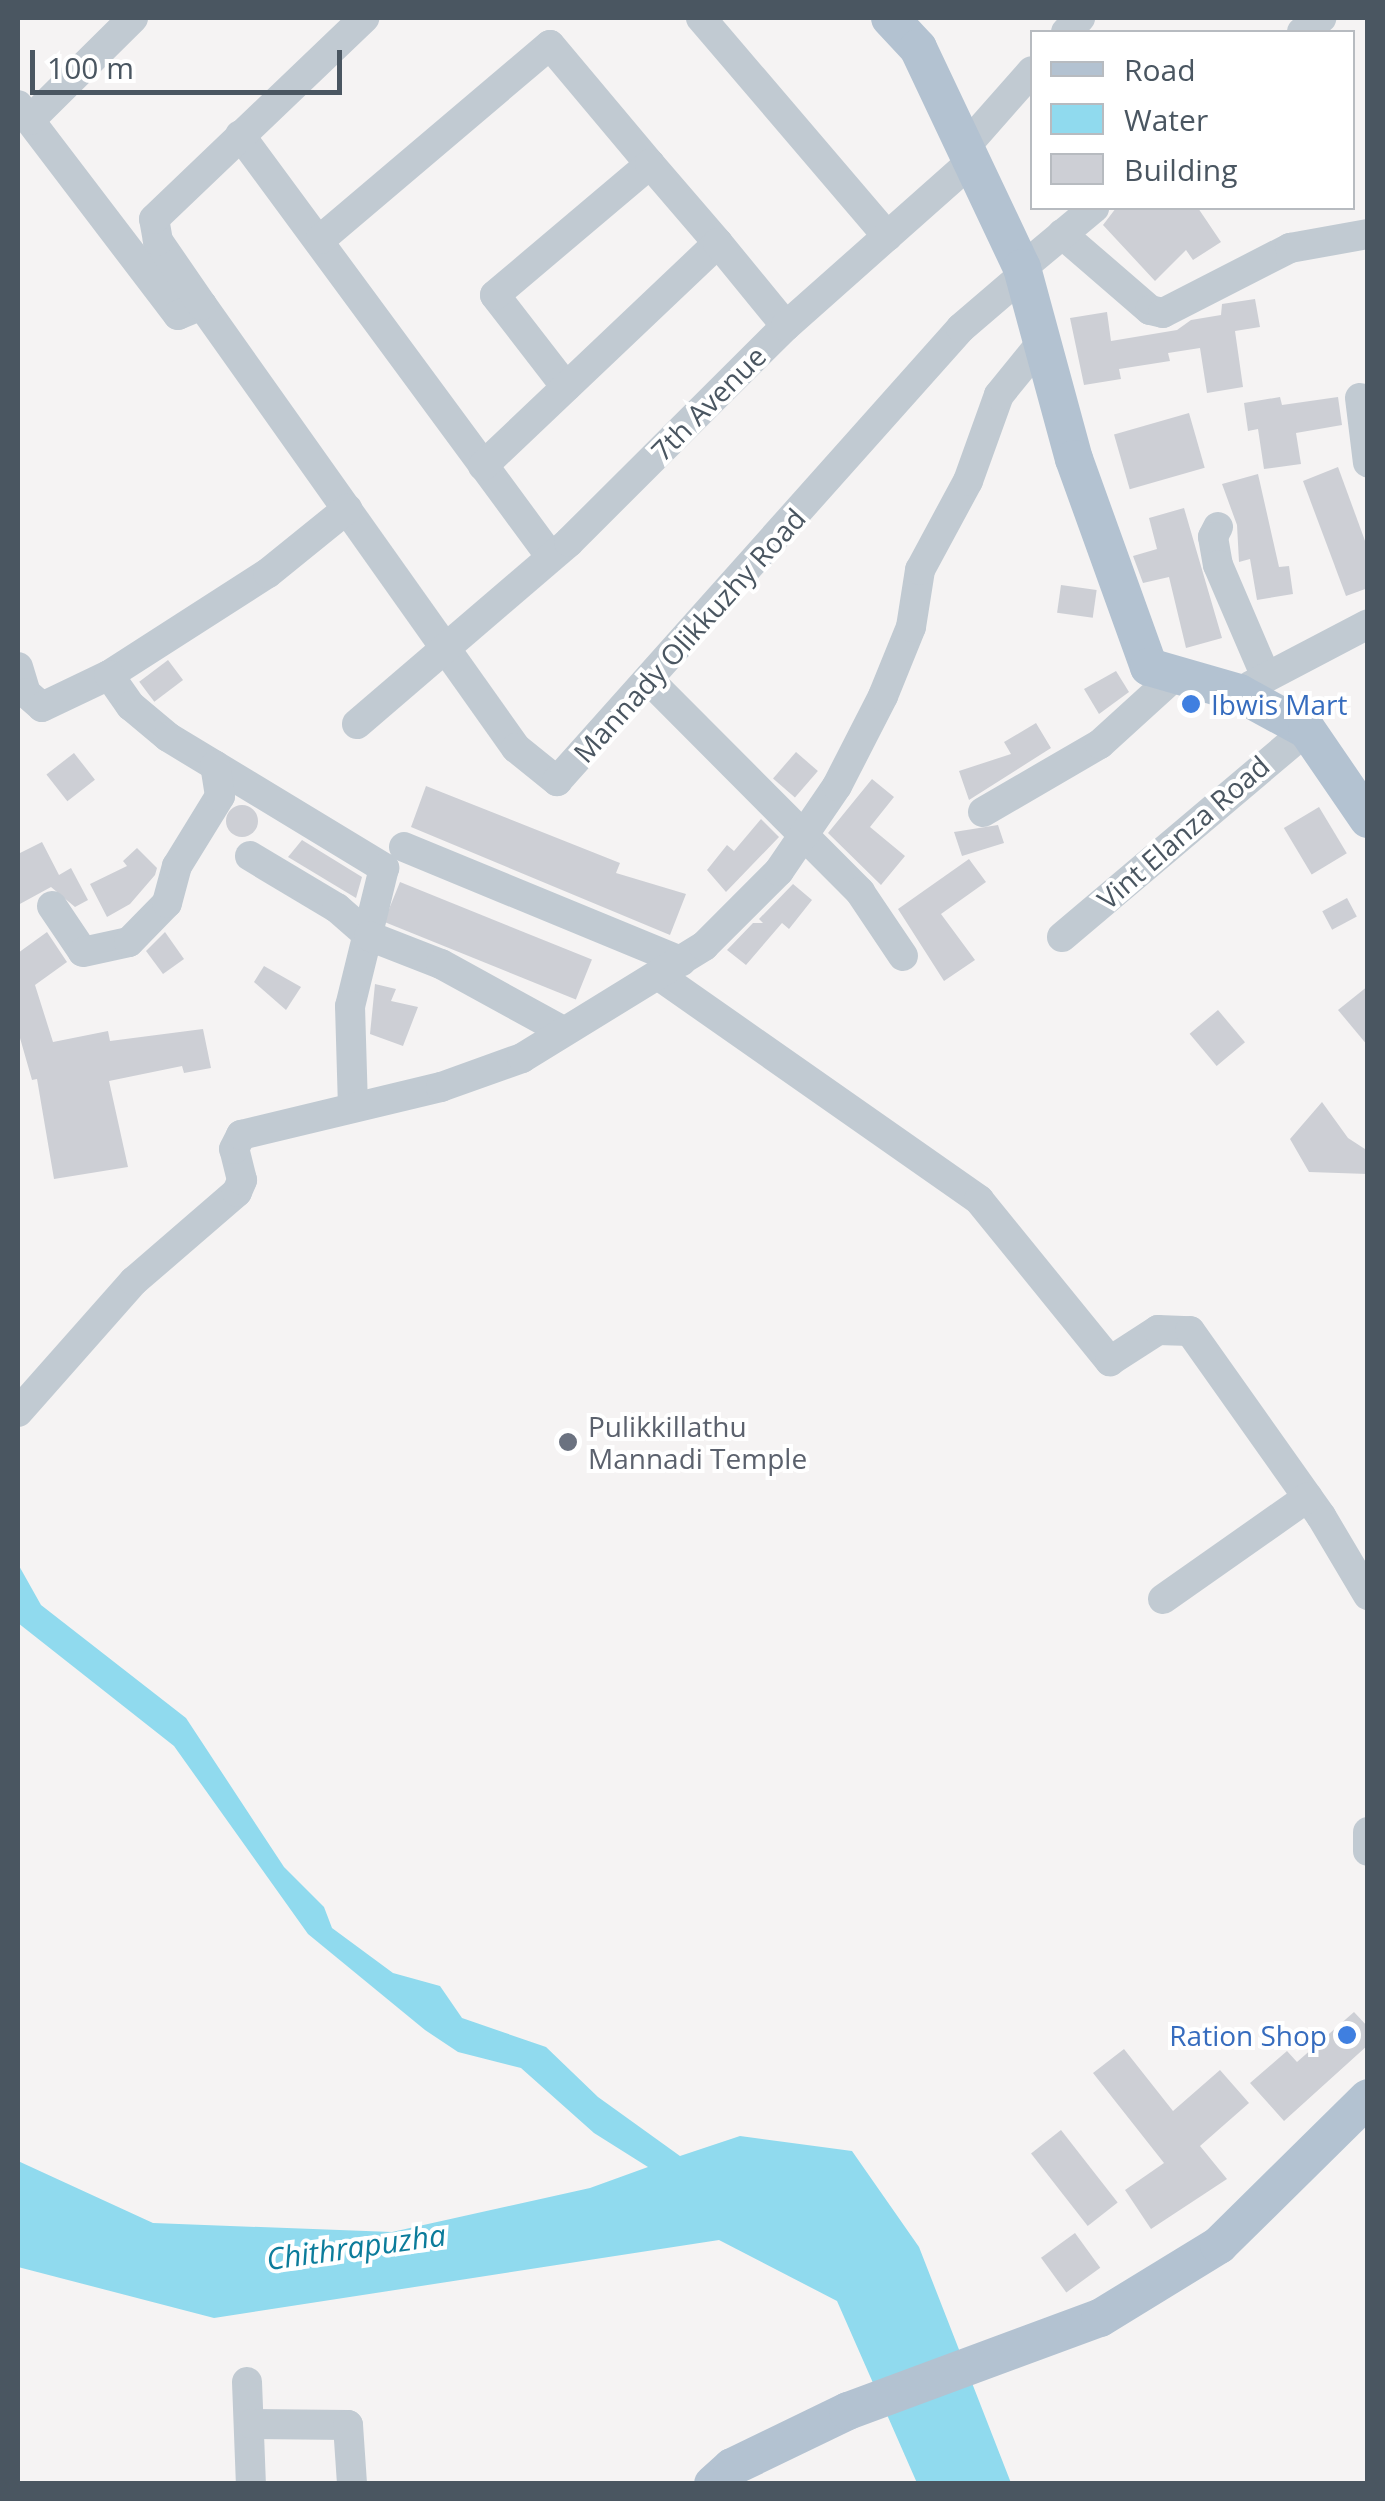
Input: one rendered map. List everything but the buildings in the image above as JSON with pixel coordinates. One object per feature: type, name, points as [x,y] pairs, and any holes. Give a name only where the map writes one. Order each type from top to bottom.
[{"type":"main road","points":[[890,18],[918,48],[1023,271],[1074,458],[1149,667],[1252,685],[1307,730],[1368,819]]},
{"type":"main road","points":[[713,2484],[732,2467],[848,2411],[998,2352],[1100,2318],[1219,2245],[1368,2098]]},
{"type":"street","points":[[133,18],[24,112],[178,315],[202,305]]},
{"type":"street","points":[[356,724],[444,645],[158,242],[154,218],[364,18]]},
{"type":"street","points":[[701,18],[887,236]]},
{"type":"street","points":[[320,239],[550,45],[786,326]]},
{"type":"street","name":"7th Avenue","points":[[444,645],[551,557],[786,326],[887,236],[968,154],[1030,74]]},
{"type":"street","points":[[240,136],[320,239],[551,557]]},
{"type":"street","points":[[566,387],[496,295],[650,164]]},
{"type":"street","name":"Mannady Olikkuzhy Road","points":[[444,645],[516,748],[557,781],[650,682],[961,328],[1092,210]]},
{"type":"street","points":[[1062,234],[1150,310],[1163,313],[1290,248],[1368,234]]},
{"type":"street","points":[[483,466],[718,243]]},
{"type":"street","points":[[18,1412],[134,1281],[237,1192],[242,1180],[234,1149],[240,1135],[457,1082],[522,1058],[704,946],[780,871],[836,786],[883,696],[911,628],[920,570],[968,481],[999,395],[1042,342]]},
{"type":"street","points":[[1360,398],[1368,463]]},
{"type":"street","points":[[18,666],[26,693],[42,707],[109,675],[268,572],[348,509]]},
{"type":"street","points":[[1218,527],[1213,537],[1218,565],[1252,685],[1368,624]]},
{"type":"street","points":[[982,812],[1100,744],[1177,674]]},
{"type":"street","points":[[109,675],[131,706],[215,766],[377,859],[384,868],[346,1036],[353,1107]]},
{"type":"street","points":[[650,682],[860,892],[902,956]]},
{"type":"street","name":"Vint Elanza Road","points":[[1062,937],[1307,730]]},
{"type":"street","points":[[52,906],[83,952],[129,942],[167,903],[177,866],[220,796],[215,766]]},
{"type":"street","points":[[404,847],[669,968],[979,1200],[1110,1361],[1158,1330],[1185,1326],[1308,1497],[1368,1595]]},
{"type":"street","points":[[250,856],[337,908],[369,936],[440,964],[563,1031]]},
{"type":"street","points":[[1162,1599],[1308,1497]]},
{"type":"street","points":[[1368,1832],[1368,1851]]},
{"type":"street","points":[[248,2382],[251,2484]]},
{"type":"street","points":[[252,2424],[348,2425],[352,2484]]},
{"type":"water","name":"Chithrapuzha","points":[[18,1564],[41,1605],[186,1718],[284,1867],[324,1907],[332,1928],[393,1973],[440,1986],[462,2018],[546,2047],[598,2097],[680,2156],[740,2136],[852,2151],[919,2247],[1011,2483],[917,2483],[837,2301],[719,2240],[214,2318],[18,2267],[18,2161],[153,2223],[392,2232],[590,2188],[648,2167],[594,2133],[521,2068],[458,2052],[425,2030],[308,1934],[174,1746],[18,1623]]},
{"type":"place","name":"Ibwis Mart","points":[[1191,704]]},
{"type":"place","name":"Pulikkillathu Mannadi Temple","points":[[568,1442]]},
{"type":"place","name":"Ration Shop","points":[[1347,2035]]}]
